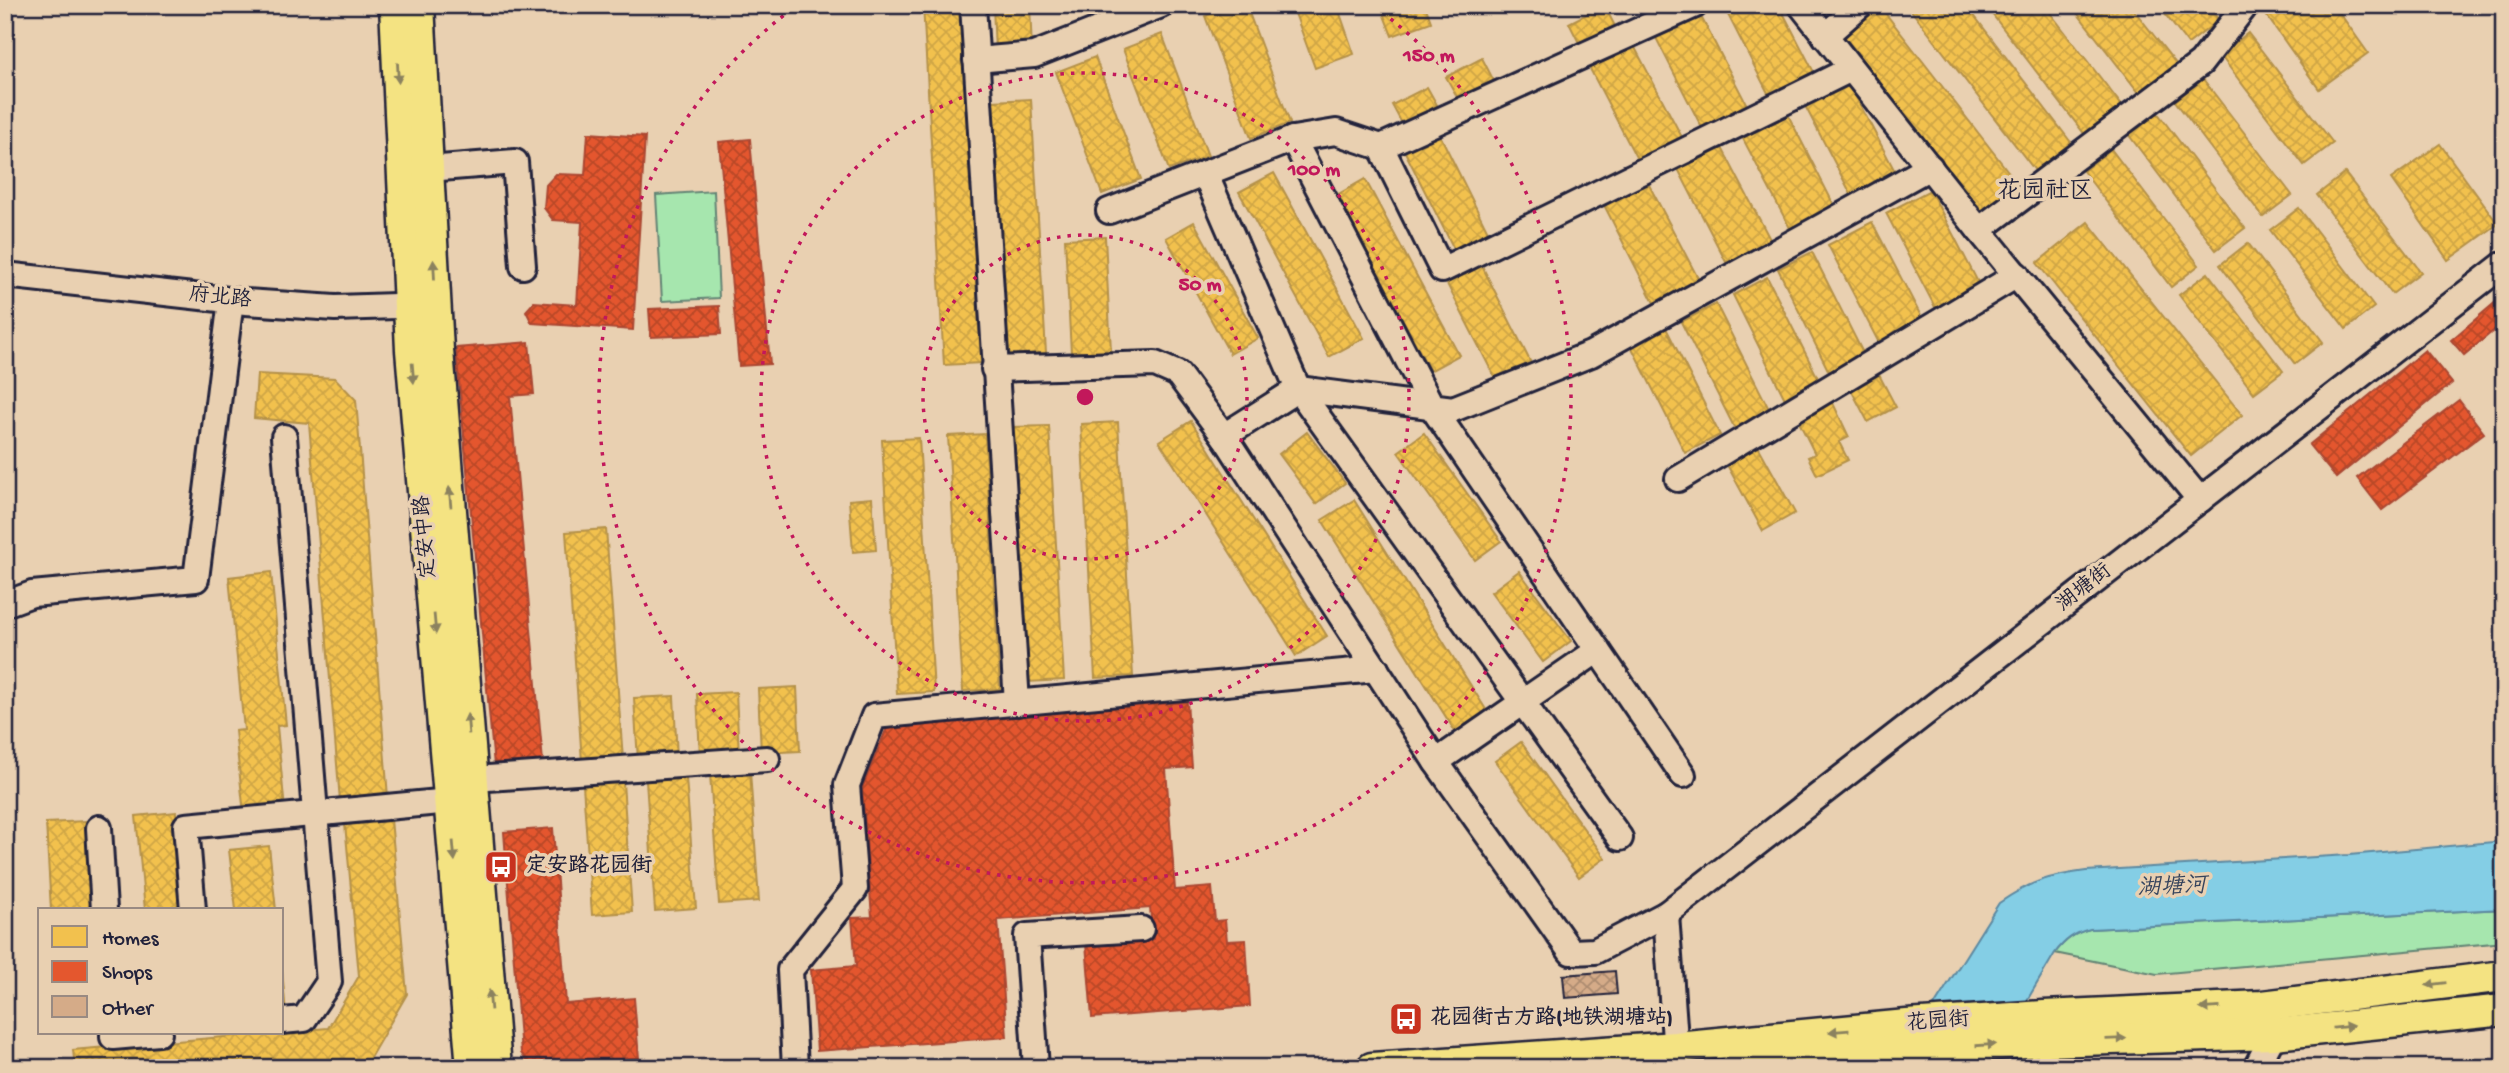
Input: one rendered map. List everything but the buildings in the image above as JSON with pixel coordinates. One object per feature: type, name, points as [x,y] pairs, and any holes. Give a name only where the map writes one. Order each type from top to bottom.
[{"type":"main road","name":"定安中路","points":[[395,5],[406,260],[423,305],[411,350],[472,1068]]},
{"type":"main road","name":"定安中路","points":[[419,5],[428,169],[423,305],[473,779],[495,1068]]},
{"type":"main road","name":"花园街","points":[[1372,1068],[1677,1057],[2046,1028],[2262,1006],[2504,976]]},
{"type":"main road","name":"花园街","points":[[2046,1028],[2274,1034],[2504,1010]]},
{"type":"main road","name":"花园街","points":[[1736,1068],[1900,1038]]},
{"type":"street","points":[[973,5],[1017,703]]},
{"type":"street","points":[[976,60],[1034,55],[1161,5]]},
{"type":"street","points":[[1109,211],[1293,139],[1336,132],[1381,147],[1695,5]]},
{"type":"street","points":[[1801,5],[1979,230],[2200,500]]},
{"type":"street","points":[[1825,36],[1860,5]]},
{"type":"street","points":[[1979,230],[2200,63],[2246,5]]},
{"type":"street","points":[[1381,147],[1442,270],[1851,69]]},
{"type":"street","points":[[1293,139],[1432,407],[1683,775]]},
{"type":"street","points":[[428,169],[515,162],[523,267]]},
{"type":"street","points":[[1224,436],[1298,389],[1453,409],[1591,354],[1930,167]]},
{"type":"street","points":[[1205,173],[1298,389],[1620,838]]},
{"type":"street","name":"湖塘街","points":[[1436,762],[1571,952],[1595,951],[1665,914],[2504,264]]},
{"type":"street","name":"府北路","points":[[5,275],[231,300],[335,308],[423,305]]},
{"type":"street","points":[[1678,479],[2017,275]]},
{"type":"street","points":[[5,604],[32,594],[197,579],[231,300]]},
{"type":"street","points":[[994,369],[1155,364],[1178,373],[1224,436],[1436,762],[1598,650]]},
{"type":"street","points":[[284,437],[329,982],[304,1019],[284,1021]]},
{"type":"street","points":[[795,1068],[790,970],[855,889],[847,785],[874,716],[1376,669]]},
{"type":"street","points":[[473,779],[767,758]]},
{"type":"street","points":[[193,908],[186,826],[450,801]]},
{"type":"street","points":[[99,828],[104,908]]},
{"type":"street","points":[[1665,914],[1677,1057]]},
{"type":"street","points":[[1036,1068],[1027,936],[1141,929]]},
{"type":"street","points":[[113,1034],[113,1037],[148,1034]]},
{"type":"street","points":[[2256,1068],[2274,1034]]},
{"type":"green space","points":[[714,191],[719,298],[662,301],[656,195]]},
{"type":"green space","points":[[2504,909],[2504,942],[2157,974],[2055,953],[2070,938],[2090,929]]},
{"type":"water","name":"湖塘河","points":[[2504,841],[2504,909],[2090,929],[2070,938],[2055,953],[1987,1068],[1895,1068],[1999,903],[2040,881],[2086,871],[2349,855]]},
{"type":"place","name":"定安路花园街","points":[[501,867]]},
{"type":"place","name":"花园街古方路(地铁湖塘站)","points":[[1406,1019]]},
{"type":"district","name":"花园社区","points":[[2045,192]]}]
